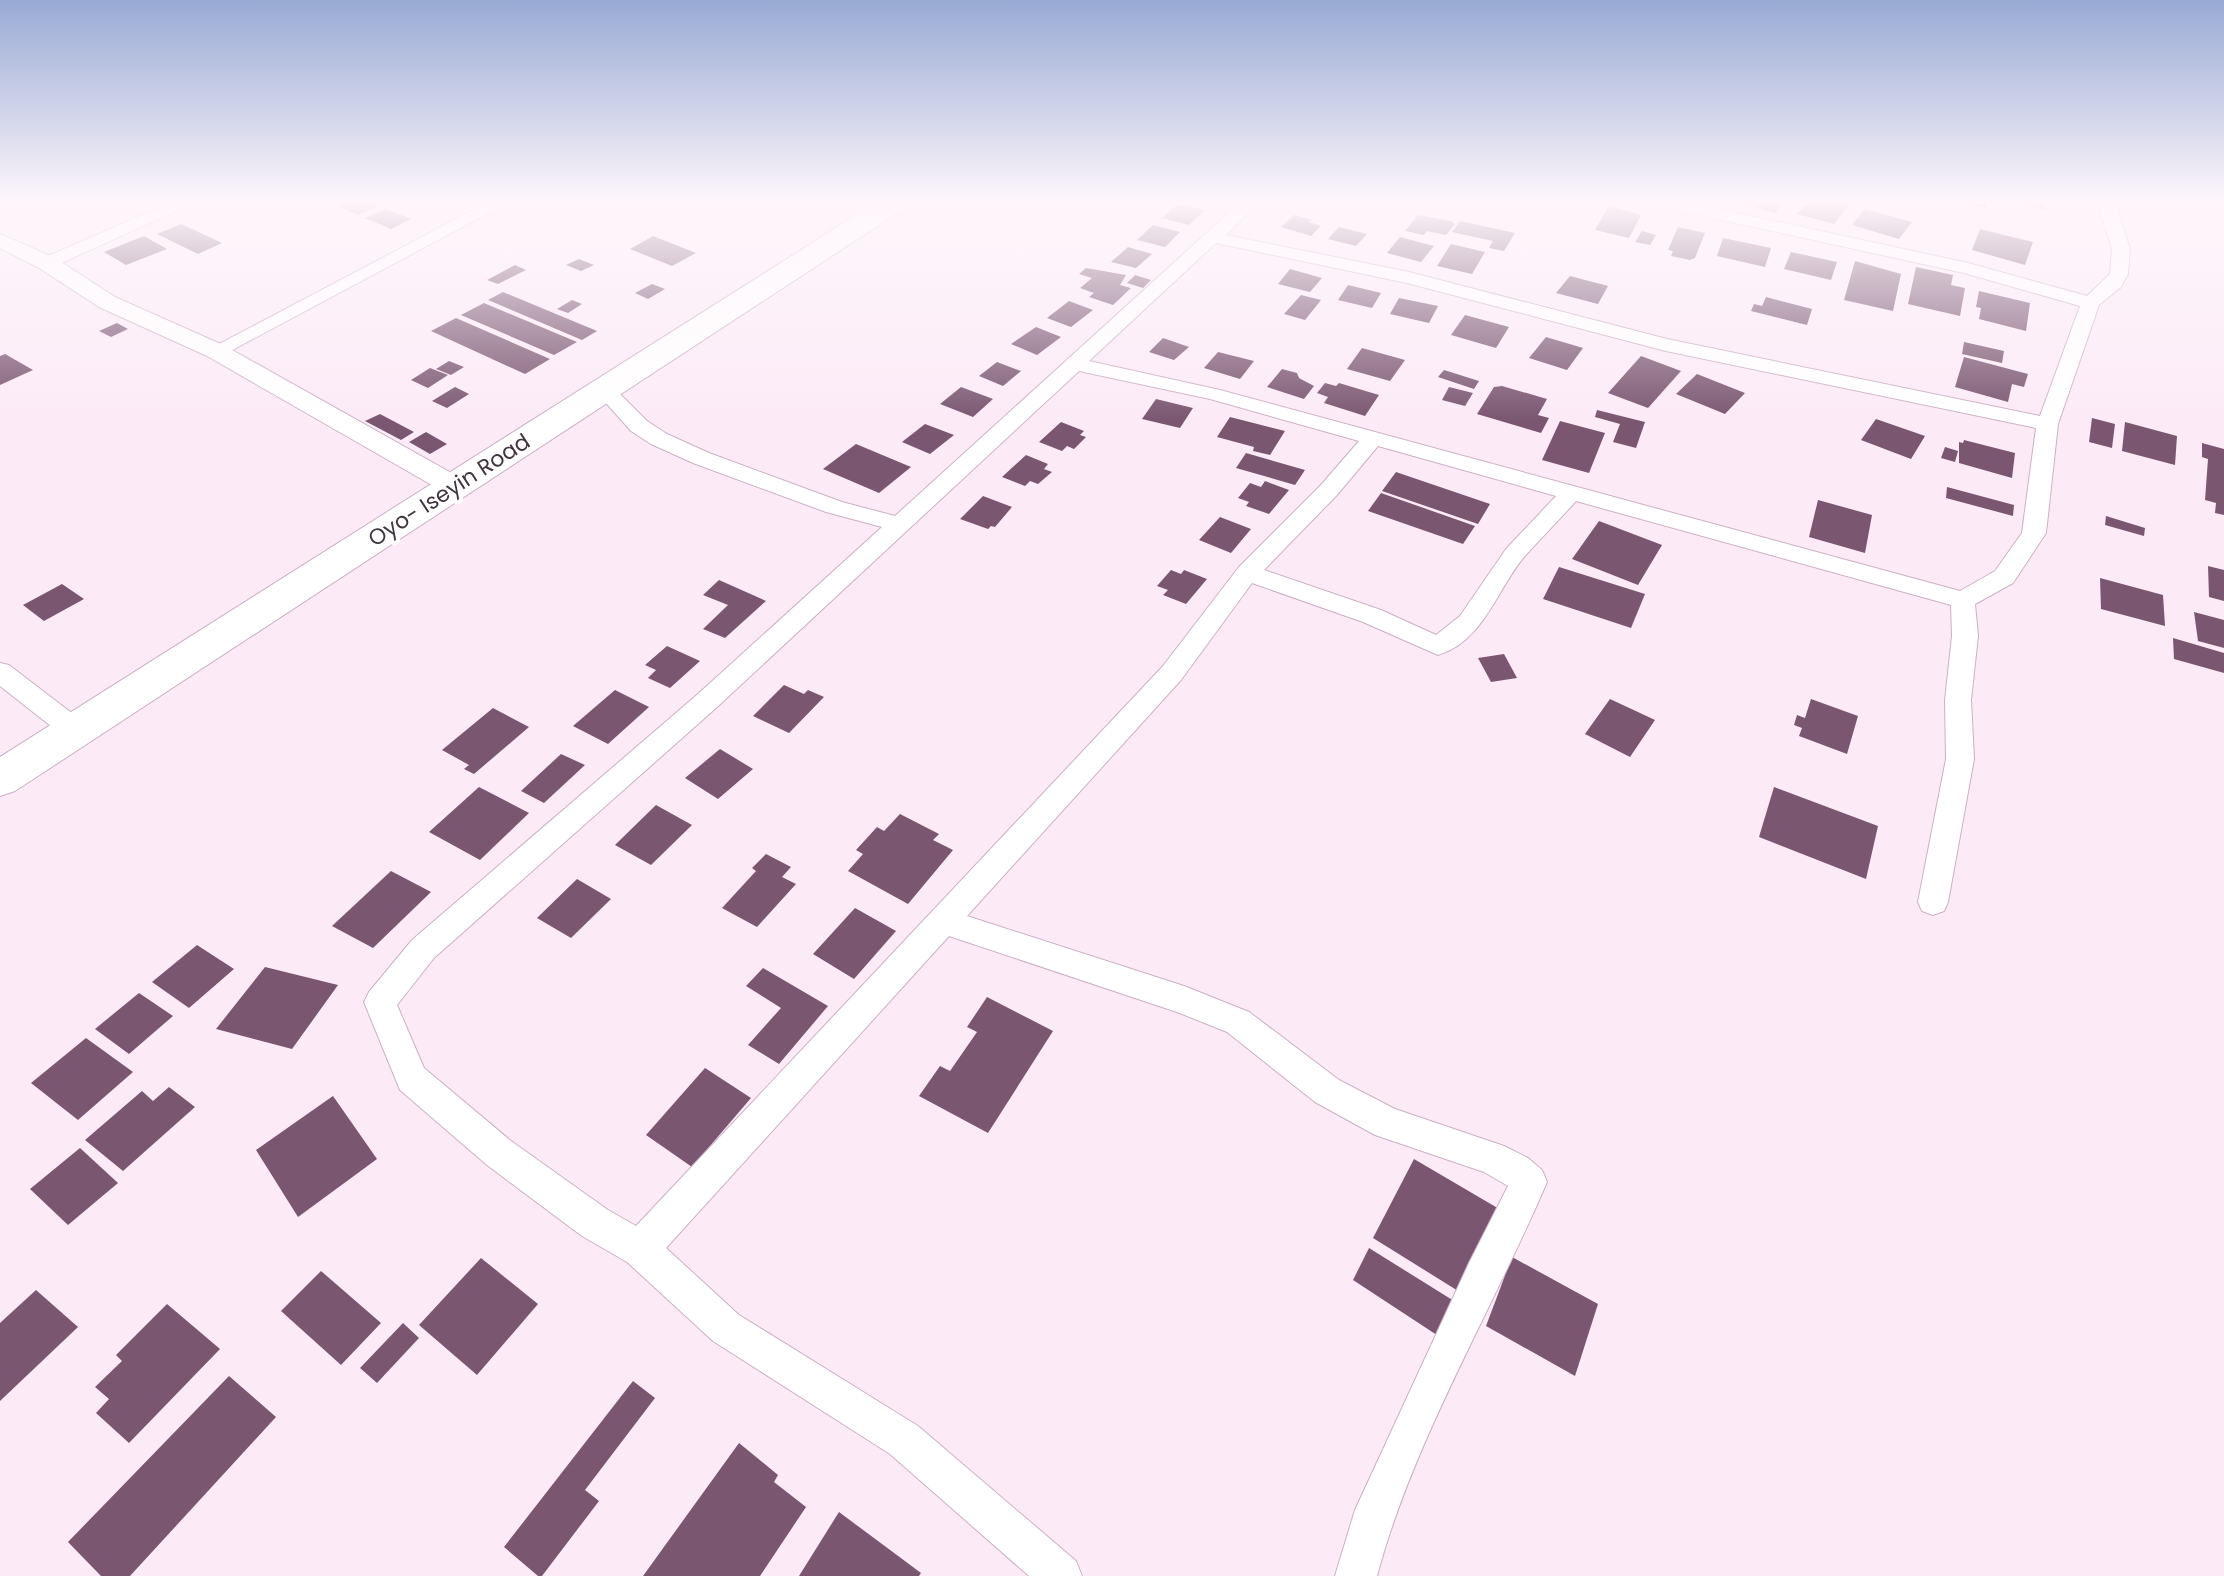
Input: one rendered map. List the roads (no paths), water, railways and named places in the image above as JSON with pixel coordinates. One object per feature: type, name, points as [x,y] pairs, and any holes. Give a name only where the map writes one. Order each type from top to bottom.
[{"type":"main road","name":"Oyo- Iseyin Road","points":[[0,779],[785,274]]},
{"type":"street","points":[[63,274],[107,302],[216,351],[454,486]]},
{"type":"street","points":[[216,351],[364,274]]},
{"type":"street","points":[[1061,1576],[904,1440],[726,1328],[640,1249],[595,1223],[499,1153],[412,1079],[380,1002],[423,949],[707,701],[1172,274]]},
{"type":"street","points":[[1388,274],[1666,345],[2047,424]]},
{"type":"street","points":[[1987,274],[2090,303]]},
{"type":"street","points":[[1073,364],[1213,394],[1963,600],[2004,577],[2034,533],[2047,424],[2090,303],[2114,283],[2119,274]]},
{"type":"street","points":[[605,390],[639,426],[673,446],[834,507],[899,524]]},
{"type":"street","points":[[640,1249],[1172,673],[1247,573],[1329,490],[1372,439]]},
{"type":"street","points":[[1247,573],[1372,616],[1438,646],[1469,622],[1514,554],[1573,491]]},
{"type":"street","points":[[1933,902],[1960,759],[1958,700],[1965,636],[1963,600]]},
{"type":"street","points":[[0,672],[76,731]]},
{"type":"street","points":[[941,920],[1184,1000],[1238,1022],[1327,1091],[1387,1123],[1492,1158],[1516,1170],[1529,1182],[1482,1276],[1370,1525],[1356,1576]]}]
